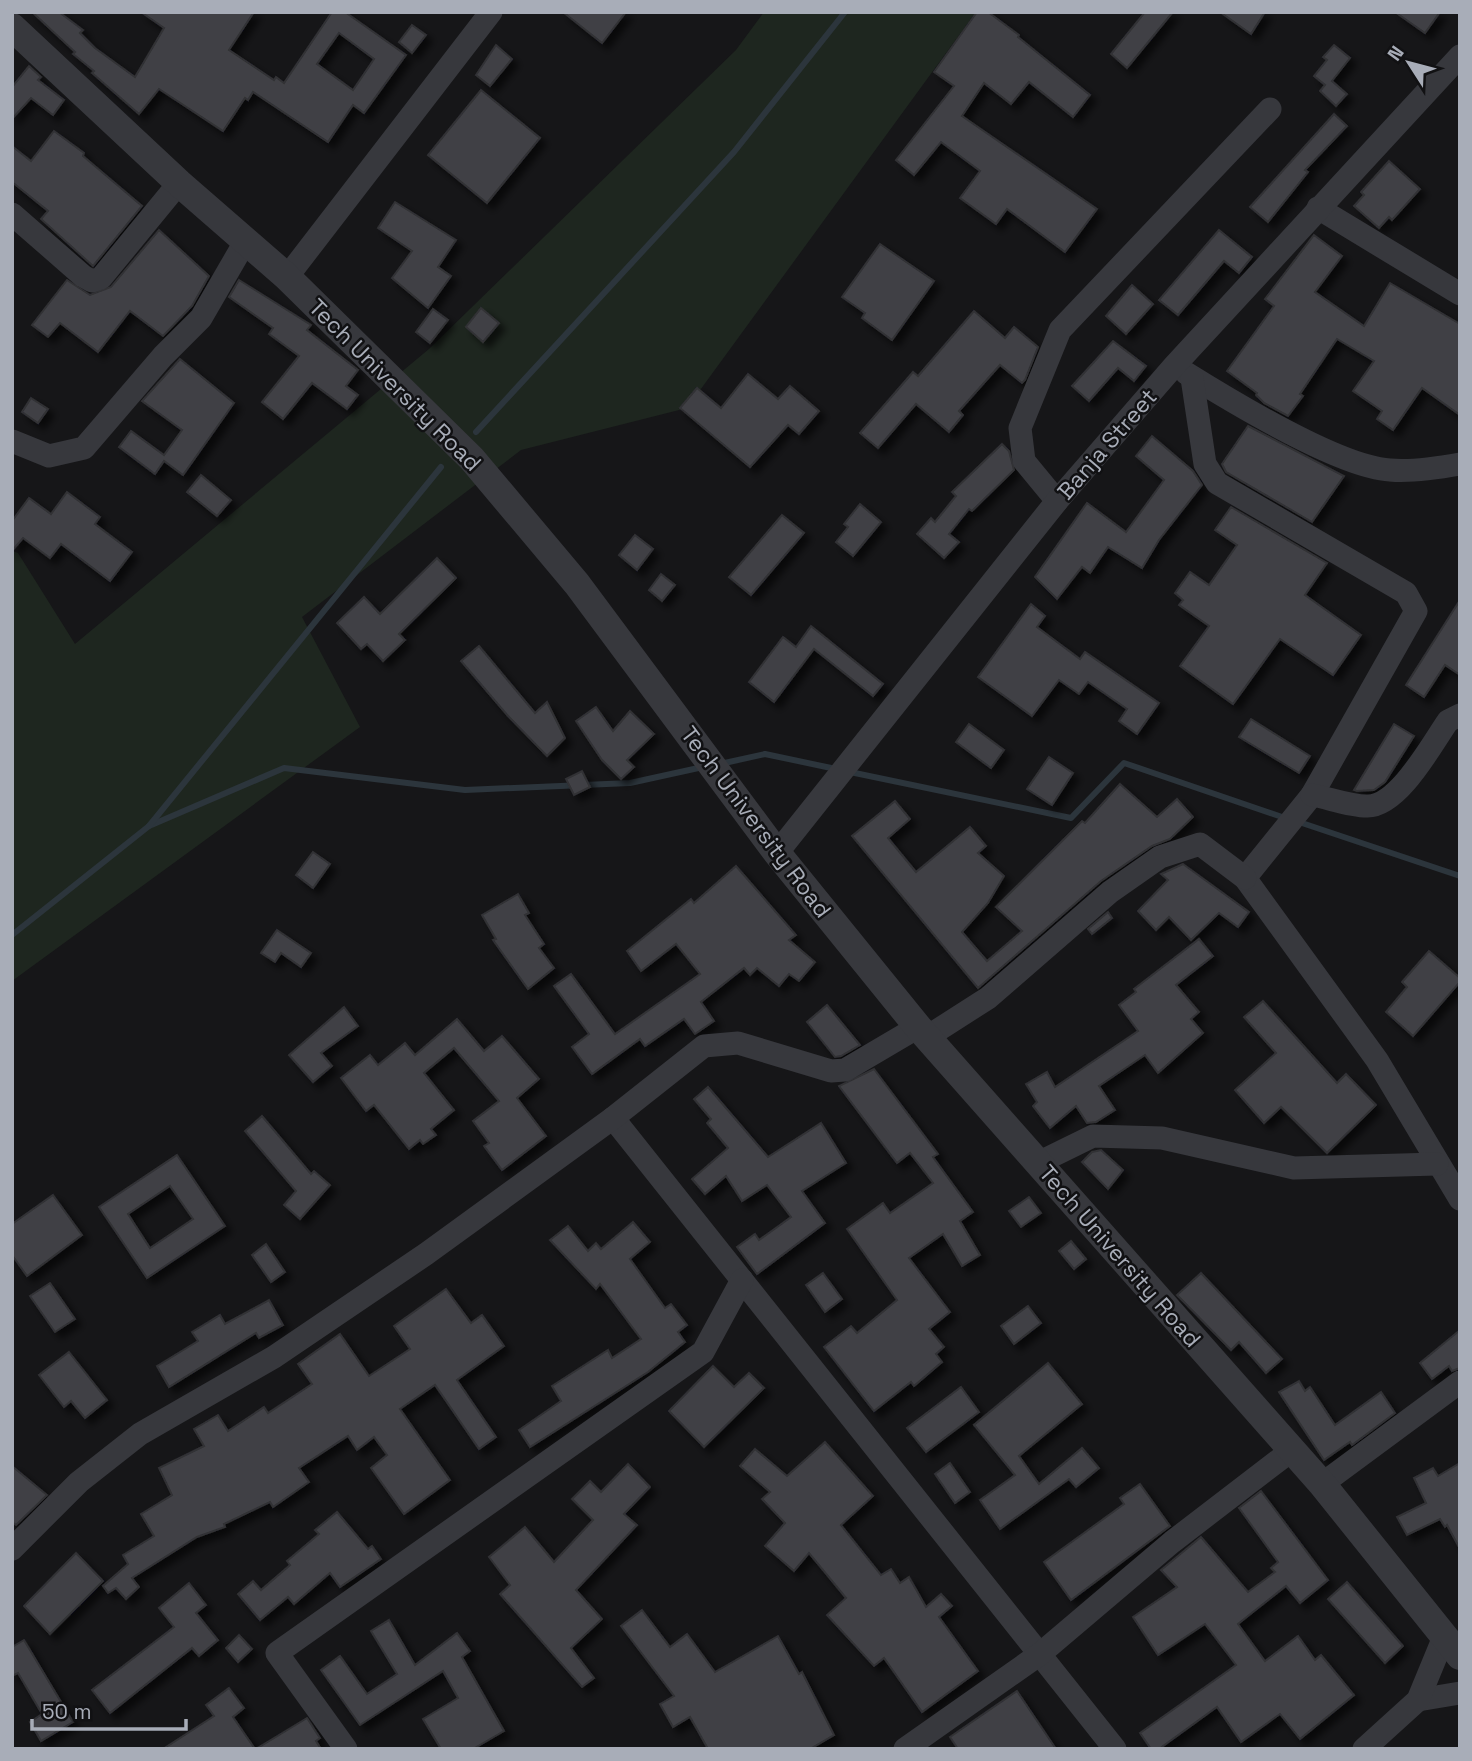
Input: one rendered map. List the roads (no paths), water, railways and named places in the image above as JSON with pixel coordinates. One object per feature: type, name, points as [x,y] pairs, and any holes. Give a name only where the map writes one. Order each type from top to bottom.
[{"type":"street","points":[[287,277],[489,13]]},
{"type":"street","name":"Tech University Road","points":[[12,27],[180,183],[287,277],[472,459],[577,584],[777,853],[922,1032],[1322,1484],[1452,1646]]},
{"type":"street","name":"Banja Street","points":[[777,853],[1057,501],[1183,372],[1318,208],[1460,56]]},
{"type":"street","points":[[1057,501],[1024,461],[1020,428],[1059,330],[1270,109]]},
{"type":"street","points":[[12,214],[92,281],[101,278],[180,183]]},
{"type":"street","points":[[1318,208],[1460,294]]},
{"type":"street","points":[[12,441],[49,456],[84,448],[163,356],[201,318],[245,242]]},
{"type":"street","points":[[1183,372],[1334,454],[1388,471],[1460,464]]},
{"type":"street","points":[[1183,372],[1205,464],[1216,484],[1406,593],[1416,611],[1312,795],[1245,878]]},
{"type":"street","points":[[1312,795],[1368,807],[1383,802],[1396,794],[1448,721],[1460,715]]},
{"type":"street","points":[[14,1546],[79,1482],[140,1434],[274,1357],[426,1254],[613,1118],[704,1046],[738,1043],[831,1071],[845,1070],[988,998],[1110,892],[1160,857],[1200,844],[1245,878],[1377,1060],[1460,1199]]},
{"type":"street","points":[[613,1118],[1115,1749]]},
{"type":"street","points":[[1038,1163],[1093,1136],[1162,1138],[1294,1168],[1437,1164]]},
{"type":"street","points":[[346,1749],[277,1653],[703,1352],[742,1280]]},
{"type":"street","points":[[1322,1484],[1460,1382]]},
{"type":"street","points":[[905,1749],[1040,1654],[1172,1542],[1292,1450]]},
{"type":"street","points":[[1364,1749],[1418,1700],[1452,1646]]},
{"type":"street","points":[[1418,1700],[1460,1693]]},
{"type":"waterway","points":[[476,432],[734,152],[845,12]]},
{"type":"waterway","points":[[12,935],[149,826],[441,467]]},
{"type":"waterway","points":[[720,764],[765,754],[836,769]]},
{"type":"waterway","points":[[850,772],[1071,818],[1124,763],[1285,818]]},
{"type":"waterway","points":[[149,826],[284,768],[465,790],[630,783],[703,767]]},
{"type":"waterway","points":[[1296,821],[1460,876]]}]
